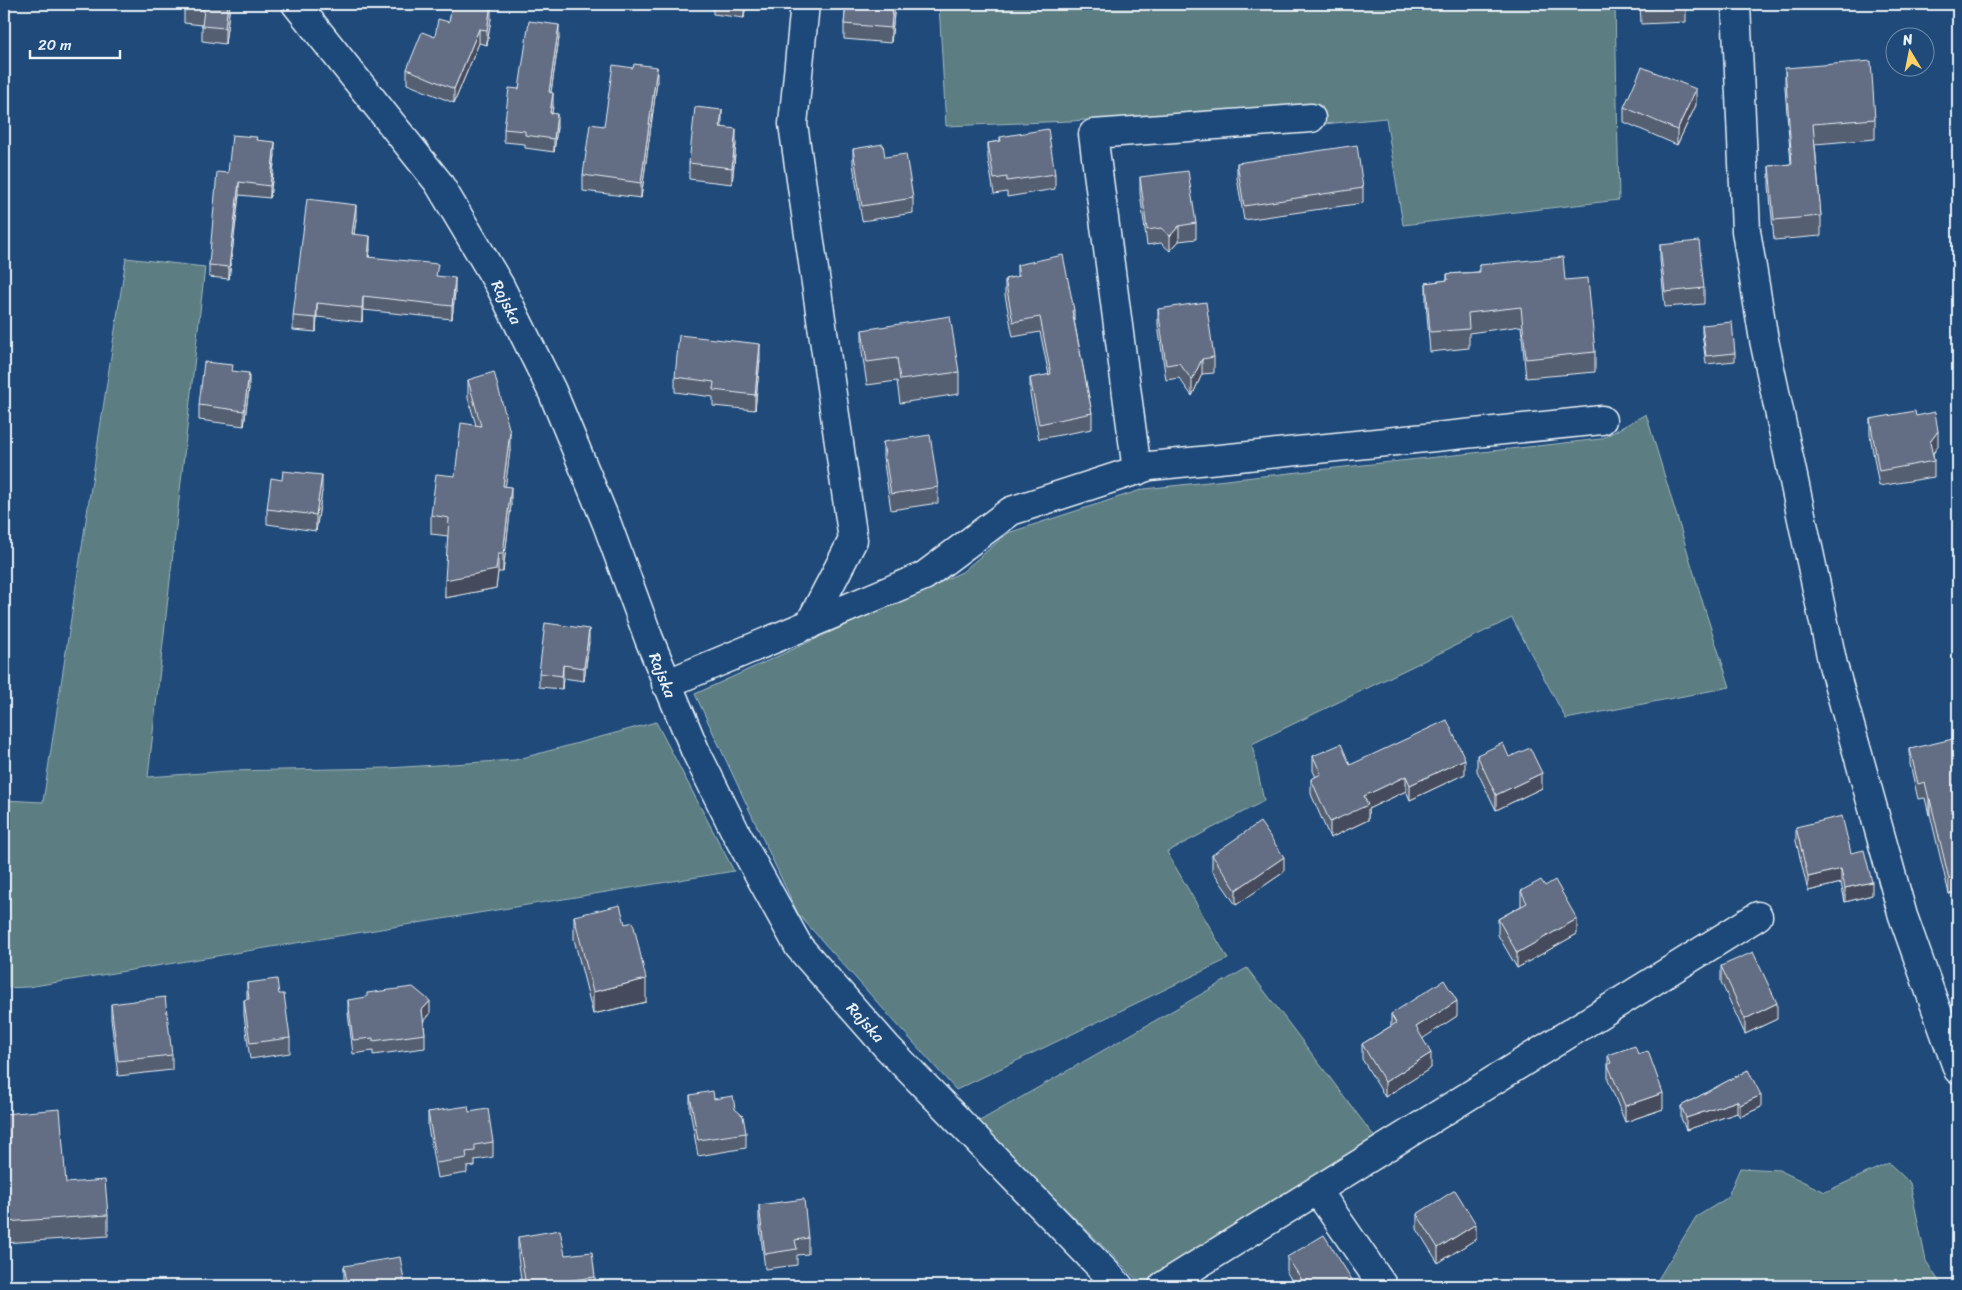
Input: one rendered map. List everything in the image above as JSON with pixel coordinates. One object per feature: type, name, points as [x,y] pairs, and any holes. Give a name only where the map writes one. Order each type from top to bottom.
[{"type":"street","name":"Rajska","points":[[296,4],[438,182],[500,286],[555,400],[607,524],[666,684],[695,750],[736,833],[799,947],[887,1047],[1119,1286]]},
{"type":"street","points":[[805,4],[793,124],[853,540],[809,626]]},
{"type":"street","points":[[1736,4],[1746,231],[1764,340],[1833,665],[1904,916],[1958,1070]]},
{"type":"street","points":[[1137,471],[1093,134],[1311,118]]},
{"type":"street","points":[[666,684],[809,626],[924,576],[1011,511],[1150,466],[1602,420]]},
{"type":"street","points":[[1163,1286],[1758,916]]},
{"type":"street","points":[[1317,1190],[1383,1286]]},
{"type":"green space","points":[[939,4],[1615,4],[1619,200],[1403,225],[1386,118],[1324,124],[1322,106],[1070,121],[946,126]]},
{"type":"green space","points":[[126,258],[205,267],[148,777],[228,771],[389,768],[515,760],[656,722],[734,871],[28,987],[4,988],[4,800],[43,802]]},
{"type":"green space","points":[[1646,414],[1730,687],[1566,719],[1512,618],[1252,744],[1264,801],[1167,852],[1228,959],[956,1090],[798,914],[695,694],[962,572],[1008,533],[1144,489],[1601,439]]},
{"type":"green space","points":[[1247,968],[1380,1144],[1154,1286],[1143,1286],[978,1122]]},
{"type":"green space","points":[[1889,1163],[1910,1183],[1926,1261],[1942,1286],[1654,1286],[1696,1217],[1727,1198],[1740,1168],[1779,1170],[1825,1192]]},
{"type":"building","points":[[185,4],[228,4],[225,28],[202,26],[204,10],[184,7]]},
{"type":"building","points":[[452,4],[491,4],[487,30],[479,29],[454,89],[407,69],[422,32],[435,37],[438,19],[449,22]]},
{"type":"building","points":[[846,4],[893,4],[891,28],[844,24]]},
{"type":"building","points":[[1641,4],[1686,4],[1686,7],[1641,9]]},
{"type":"building","points":[[529,21],[559,25],[549,92],[553,93],[550,113],[557,114],[554,139],[525,135],[525,131],[504,129],[509,88],[519,89]]},
{"type":"building","points":[[1871,61],[1875,119],[1813,124],[1821,216],[1774,220],[1769,166],[1792,164],[1785,68]]},
{"type":"building","points":[[634,64],[657,67],[641,183],[583,175],[590,124],[604,126],[613,65],[633,68]]},
{"type":"building","points":[[1642,67],[1696,89],[1677,130],[1624,107]]},
{"type":"building","points":[[695,107],[722,110],[720,127],[736,129],[732,168],[689,163]]},
{"type":"building","points":[[1048,129],[1055,174],[1007,181],[1007,177],[994,179],[988,143],[1001,141],[1000,137]]},
{"type":"building","points":[[232,135],[257,137],[256,140],[275,142],[270,186],[239,182],[229,267],[209,265],[217,172],[228,173]]},
{"type":"building","points":[[883,144],[885,157],[906,154],[913,198],[862,206],[853,149]]},
{"type":"building","points":[[1357,145],[1363,188],[1244,206],[1237,163]]},
{"type":"building","points":[[1188,171],[1196,223],[1179,226],[1170,236],[1161,228],[1147,230],[1140,177]]},
{"type":"building","points":[[307,199],[356,205],[352,234],[370,236],[368,257],[438,264],[436,276],[455,278],[452,306],[363,296],[362,308],[317,303],[316,318],[293,316]]},
{"type":"building","points":[[1699,241],[1704,288],[1665,292],[1660,245]]},
{"type":"building","points":[[1063,255],[1092,413],[1039,424],[1030,378],[1051,374],[1040,317],[1013,322],[1005,279],[1019,276],[1017,265]]},
{"type":"building","points":[[1563,257],[1565,280],[1588,278],[1595,352],[1526,359],[1521,307],[1468,313],[1469,329],[1430,332],[1426,283],[1448,280],[1447,274],[1480,272],[1479,265]]},
{"type":"building","points":[[1206,302],[1214,357],[1202,359],[1192,380],[1179,363],[1166,365],[1158,309]]},
{"type":"building","points":[[950,316],[959,372],[900,380],[897,358],[867,362],[862,330]]},
{"type":"building","points":[[1732,322],[1735,353],[1706,356],[1702,325]]},
{"type":"building","points":[[679,335],[760,344],[755,395],[713,390],[714,382],[675,377]]},
{"type":"building","points":[[204,362],[233,365],[232,371],[249,373],[244,411],[199,405]]},
{"type":"building","points":[[494,372],[510,432],[503,486],[511,487],[503,554],[498,554],[496,570],[445,580],[449,518],[431,515],[436,474],[455,476],[461,423],[481,426],[468,380]]},
{"type":"building","points":[[1915,411],[1916,416],[1935,412],[1938,431],[1930,442],[1934,461],[1879,471],[1870,419]]},
{"type":"building","points":[[930,435],[938,487],[891,494],[883,442]]},
{"type":"building","points":[[283,471],[322,475],[316,515],[267,509],[271,478],[282,480]]},
{"type":"building","points":[[545,623],[589,629],[584,668],[563,665],[562,676],[539,673]]},
{"type":"building","points":[[1447,720],[1465,759],[1410,785],[1406,776],[1364,796],[1368,805],[1330,822],[1311,779],[1321,774],[1313,756],[1341,744],[1350,765]]},
{"type":"building","points":[[1957,738],[1958,877],[1949,879],[1925,782],[1918,784],[1910,749]]},
{"type":"building","points":[[1503,743],[1509,757],[1530,748],[1542,773],[1496,795],[1477,755]]},
{"type":"building","points":[[1842,816],[1851,853],[1864,850],[1872,882],[1845,888],[1841,869],[1808,877],[1796,827]]},
{"type":"building","points":[[1260,822],[1284,857],[1236,890],[1212,855]]},
{"type":"building","points":[[1541,880],[1545,886],[1555,880],[1577,919],[1517,953],[1498,919],[1527,903],[1521,891]]},
{"type":"building","points":[[620,905],[625,924],[633,922],[646,979],[593,992],[574,916]]},
{"type":"building","points":[[1753,952],[1777,1003],[1745,1019],[1721,966]]},
{"type":"building","points":[[277,979],[279,994],[284,994],[290,1038],[250,1043],[244,1000],[249,999],[247,983]]},
{"type":"building","points":[[1444,980],[1457,1001],[1416,1027],[1431,1053],[1385,1082],[1362,1044],[1396,1023],[1391,1014]]},
{"type":"building","points":[[413,987],[430,1001],[422,1010],[425,1034],[373,1041],[373,1038],[353,1040],[348,1000],[367,997],[367,993]]},
{"type":"building","points":[[165,997],[172,1055],[118,1061],[111,1004]]},
{"type":"building","points":[[1635,1046],[1638,1054],[1648,1051],[1663,1093],[1625,1106],[1608,1065],[1611,1063],[1608,1055]]},
{"type":"building","points":[[1748,1070],[1761,1095],[1740,1105],[1737,1101],[1686,1118],[1681,1106]]},
{"type":"building","points":[[713,1091],[714,1099],[733,1096],[735,1109],[743,1116],[746,1133],[698,1140],[690,1095]]},
{"type":"building","points":[[468,1106],[469,1112],[488,1109],[493,1142],[475,1145],[475,1151],[466,1152],[467,1158],[437,1163],[428,1112]]},
{"type":"building","points":[[60,1109],[66,1183],[105,1180],[108,1215],[4,1222],[4,1114]]},
{"type":"building","points":[[1455,1190],[1476,1224],[1438,1248],[1417,1214]]},
{"type":"building","points":[[804,1199],[808,1238],[795,1240],[797,1249],[765,1254],[759,1205]]},
{"type":"building","points":[[560,1230],[565,1255],[592,1252],[595,1277],[564,1281],[565,1286],[526,1286],[518,1237]]},
{"type":"building","points":[[1324,1235],[1356,1286],[1306,1286],[1287,1257]]},
{"type":"building","points":[[400,1257],[405,1286],[348,1286],[344,1266]]},
{"type":"building","points":[[865,1280],[866,1286],[823,1286]]}]
